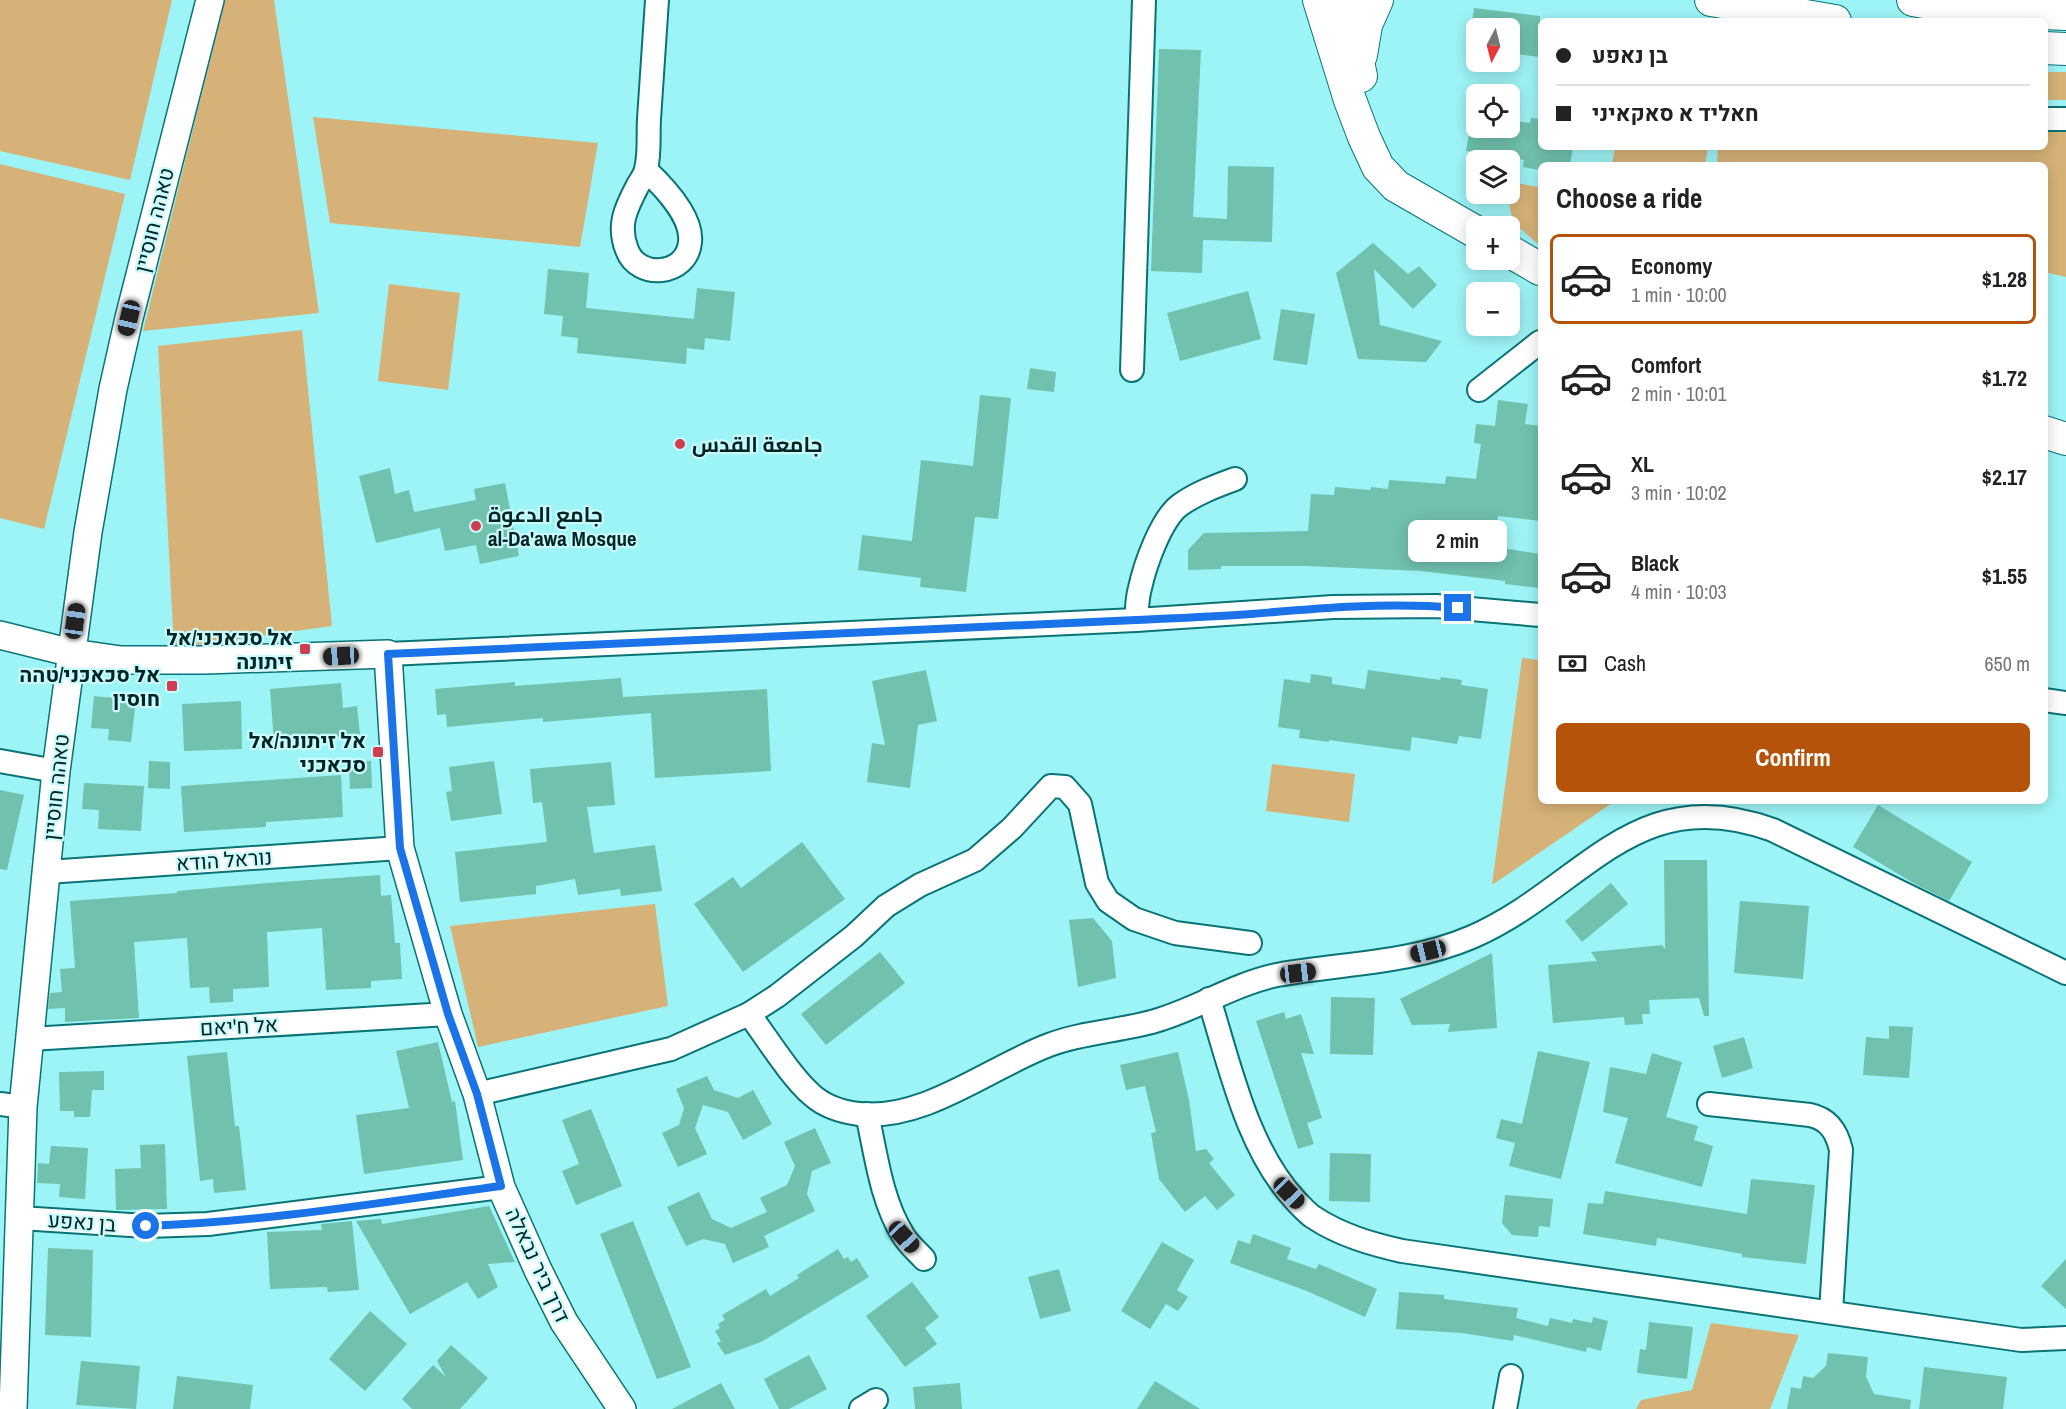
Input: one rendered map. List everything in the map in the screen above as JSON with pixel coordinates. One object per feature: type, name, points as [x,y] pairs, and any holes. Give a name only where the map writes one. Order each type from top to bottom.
[{"type":"main road","points":[[1319,0],[1350,100],[1371,154],[1382,171],[1396,186],[1466,226]]},
{"type":"main road","points":[[1345,0],[1360,65],[1371,154]]},
{"type":"main road","points":[[1360,65],[1366,25],[1377,0]]},
{"type":"main road","points":[[1711,0],[1807,18]]},
{"type":"main road","points":[[1913,0],[1962,9],[2066,14]]},
{"type":"main road","points":[[2048,48],[2066,49]]},
{"type":"main road","points":[[1520,257],[1538,268]]},
{"type":"main road","points":[[2048,433],[2066,439]]},
{"type":"street","name":"טאהה חוסיין","points":[[13,1409],[20,1218],[11,1105],[30,1039],[56,771],[88,532],[113,389],[129,318],[210,0]]},
{"type":"street","points":[[646,170],[657,0]]},
{"type":"street","points":[[1131,370],[1144,0]]},
{"type":"street","points":[[2048,119],[2066,119]]},
{"type":"street","points":[[1479,390],[1538,344]]},
{"type":"street","points":[[1136,620],[1140,588],[1150,556],[1164,525],[1178,506],[1205,491],[1235,479]]},
{"type":"street","points":[[0,635],[72,653],[121,660],[155,661],[270,659],[1136,620],[1248,614],[1334,606],[1436,606],[1538,615]]},
{"type":"street","name":"דרך ביר נבאלה","points":[[388,654],[400,848],[448,1014],[477,1094],[501,1186],[564,1322],[622,1409]]},
{"type":"street","points":[[2048,701],[2066,703]]},
{"type":"street","points":[[0,761],[56,771]]},
{"type":"street","points":[[477,1094],[670,1049],[749,1014],[777,996],[845,943],[886,906],[920,885],[975,860],[1012,828],[1051,786],[1065,788],[1080,804],[1097,883],[1108,901],[1134,919],[1175,933],[1250,943]]},
{"type":"street","points":[[749,1014],[812,1096],[840,1110],[880,1115],[906,1110],[933,1101],[1052,1044],[1155,1021],[1234,988],[1276,975],[1386,961],[1470,938],[1506,920],[1638,831],[1669,820],[1697,816],[1724,817],[1749,822],[1773,831],[2066,973]]},
{"type":"street","name":"נוראל הודא","points":[[47,872],[400,848]]},
{"type":"street","points":[[1209,999],[1243,1105],[1257,1141],[1271,1168],[1289,1193],[1311,1216],[1340,1232],[1369,1244],[1402,1251],[2021,1340],[2066,1338]]},
{"type":"street","name":"אל ח'יאם","points":[[30,1039],[448,1014]]},
{"type":"street","points":[[1709,1104],[1810,1115],[1818,1117],[1834,1129],[1842,1150],[1831,1312]]},
{"type":"street","points":[[867,1114],[885,1194],[895,1221],[904,1237],[924,1259]]},
{"type":"street","name":"בן נאפע","points":[[20,1218],[146,1226],[208,1224],[309,1213],[501,1186]]},
{"type":"street","points":[[1504,1409],[1511,1376]]},
{"type":"shaded area","points":[[0,0],[172,0],[130,180],[0,151]]},
{"type":"shaded area","points":[[225,0],[274,0],[319,313],[143,331]]},
{"type":"shaded area","points":[[2048,72],[2066,72],[2066,100],[2048,100]]},
{"type":"shaded area","points":[[313,117],[598,143],[580,247],[330,223]]},
{"type":"shaded area","points":[[2048,127],[2066,127],[2066,277],[2048,273],[2048,162],[1717,162],[1718,150],[2048,150]]},
{"type":"shaded area","points":[[1614,150],[1708,150],[1706,162],[1612,162]]},
{"type":"shaded area","points":[[0,164],[125,194],[44,529],[0,518]]},
{"type":"shaded area","points":[[1520,184],[1538,187],[1538,244],[1520,228],[1520,216],[1512,216],[1509,204],[1520,204]]},
{"type":"shaded area","points":[[389,284],[460,293],[448,390],[378,381]]},
{"type":"shaded area","points":[[302,330],[332,626],[174,648],[158,346]]},
{"type":"shaded area","points":[[1522,658],[1538,660],[1538,804],[1611,804],[1492,885]]},
{"type":"shaded area","points":[[1272,764],[1355,774],[1349,822],[1266,811]]},
{"type":"shaded area","points":[[655,904],[668,1006],[478,1047],[450,926]]},
{"type":"shaded area","points":[[1711,1323],[1799,1335],[1770,1409],[1636,1409],[1641,1400],[1692,1390]]},
{"type":"building","points":[[1474,8],[1540,16],[1538,18],[1538,57],[1520,54],[1520,18],[1472,18]]},
{"type":"building","points":[[1159,49],[1201,50],[1193,217],[1227,219],[1228,166],[1274,167],[1272,242],[1203,240],[1202,273],[1151,271]]},
{"type":"building","points":[[1531,118],[1538,119],[1538,150],[1572,150],[1570,162],[1538,162],[1538,170],[1523,167],[1524,160],[1520,159],[1520,150],[1466,150],[1468,138],[1520,138],[1520,122],[1530,123]]},
{"type":"building","points":[[1373,243],[1408,274],[1419,266],[1437,285],[1413,309],[1374,269],[1380,325],[1442,341],[1426,362],[1358,359],[1336,273]]},
{"type":"building","points":[[548,269],[589,273],[586,308],[694,319],[697,288],[735,292],[730,341],[705,338],[704,350],[687,348],[686,364],[577,353],[578,338],[561,336],[563,316],[544,314]]},
{"type":"building","points":[[1248,291],[1261,339],[1180,361],[1167,313]]},
{"type":"building","points":[[1281,309],[1315,314],[1307,365],[1273,360]]},
{"type":"building","points":[[1030,368],[1056,372],[1054,392],[1027,389]]},
{"type":"building","points":[[980,395],[1011,398],[998,519],[975,517],[966,592],[920,587],[921,578],[858,570],[862,535],[912,541],[921,460],[973,466]]},
{"type":"building","points":[[1498,400],[1528,404],[1525,424],[1538,426],[1538,521],[1498,516],[1494,547],[1538,554],[1538,588],[1505,584],[1505,581],[1422,571],[1306,566],[1221,566],[1221,569],[1188,570],[1188,550],[1204,533],[1308,531],[1311,494],[1334,495],[1335,487],[1388,489],[1389,480],[1445,484],[1446,476],[1476,479],[1481,444],[1474,443],[1476,424],[1495,426]]},
{"type":"building","points":[[390,468],[395,494],[409,490],[414,512],[476,500],[474,489],[505,483],[519,556],[480,564],[476,545],[445,551],[440,528],[376,543],[359,476]]},
{"type":"building","points":[[926,670],[937,721],[918,725],[910,788],[867,782],[872,743],[885,745],[872,681]]},
{"type":"building","points":[[1368,670],[1440,680],[1441,677],[1462,680],[1461,685],[1488,689],[1481,739],[1459,736],[1457,744],[1412,737],[1410,751],[1299,738],[1300,730],[1278,727],[1284,679],[1310,683],[1311,674],[1332,677],[1332,684],[1365,689]]},
{"type":"building","points":[[621,678],[623,697],[767,689],[771,771],[655,778],[651,713],[543,722],[543,718],[447,727],[446,714],[437,715],[435,689],[515,682],[515,686]]},
{"type":"building","points":[[341,683],[343,708],[357,706],[360,734],[274,742],[270,689]]},
{"type":"building","points":[[94,696],[136,700],[131,742],[108,740],[109,729],[91,728]]},
{"type":"building","points":[[241,701],[242,749],[184,751],[182,704]]},
{"type":"building","points":[[149,761],[170,762],[170,789],[148,788]]},
{"type":"building","points":[[371,761],[372,788],[350,789],[349,762]]},
{"type":"building","points":[[494,761],[502,814],[451,821],[446,792],[452,791],[449,767]]},
{"type":"building","points":[[611,762],[615,805],[587,807],[594,853],[655,845],[662,891],[621,896],[620,889],[578,895],[575,879],[536,886],[536,894],[460,902],[455,852],[547,842],[542,802],[533,803],[530,769]]},
{"type":"building","points":[[341,775],[343,817],[266,822],[266,827],[184,832],[181,786]]},
{"type":"building","points":[[84,783],[144,786],[141,831],[98,829],[99,810],[82,809]]},
{"type":"building","points":[[0,790],[24,795],[7,870],[0,869]]},
{"type":"building","points":[[1878,805],[1972,862],[1949,901],[1915,884],[1853,847]]},
{"type":"building","points":[[802,842],[845,899],[743,972],[694,904],[733,877],[741,888]]},
{"type":"building","points":[[1664,860],[1707,860],[1709,1016],[1704,1016],[1699,998],[1649,1000],[1650,1014],[1642,1014],[1643,1024],[1625,1025],[1624,1017],[1553,1023],[1548,965],[1597,961],[1591,952],[1662,945],[1665,949]]},
{"type":"building","points":[[380,875],[381,896],[391,895],[395,943],[400,943],[402,979],[371,981],[371,988],[326,990],[322,928],[267,932],[269,987],[233,989],[233,1002],[210,1003],[209,987],[190,988],[187,938],[134,942],[139,1018],[65,1022],[65,1008],[48,1009],[50,993],[62,992],[60,969],[75,968],[70,901]]},
{"type":"building","points":[[1611,883],[1628,904],[1582,942],[1565,921]]},
{"type":"building","points":[[1740,901],[1809,906],[1803,979],[1734,973]]},
{"type":"building","points":[[1093,918],[1112,941],[1116,978],[1078,987],[1069,920]]},
{"type":"building","points":[[880,952],[905,983],[826,1045],[801,1014]]},
{"type":"building","points":[[1492,953],[1497,1028],[1448,1032],[1450,1024],[1412,1025],[1400,999]]},
{"type":"building","points":[[1331,997],[1375,998],[1373,1055],[1330,1054]]},
{"type":"building","points":[[1284,1012],[1286,1019],[1301,1014],[1314,1054],[1301,1053],[1322,1118],[1307,1123],[1314,1144],[1298,1149],[1256,1021]]},
{"type":"building","points":[[1889,1026],[1913,1027],[1909,1078],[1863,1075],[1866,1037],[1889,1039]]},
{"type":"building","points":[[1744,1037],[1753,1068],[1722,1078],[1713,1046]]},
{"type":"building","points":[[438,1042],[452,1102],[455,1101],[463,1160],[364,1174],[356,1115],[409,1108],[396,1051]]},
{"type":"building","points":[[1538,1051],[1590,1062],[1561,1179],[1509,1166],[1515,1143],[1496,1138],[1501,1119],[1522,1124]]},
{"type":"building","points":[[227,1052],[235,1126],[239,1126],[246,1190],[214,1193],[213,1179],[200,1181],[187,1056]]},
{"type":"building","points":[[1178,1052],[1189,1100],[1196,1151],[1206,1149],[1214,1159],[1209,1163],[1235,1195],[1217,1210],[1205,1196],[1185,1212],[1159,1179],[1151,1133],[1156,1132],[1145,1086],[1126,1090],[1120,1065]]},
{"type":"building","points":[[1652,1053],[1682,1062],[1666,1117],[1698,1126],[1694,1140],[1713,1146],[1702,1187],[1615,1163],[1628,1118],[1603,1112],[1610,1067],[1646,1074]]},
{"type":"building","points":[[104,1071],[104,1090],[92,1090],[90,1117],[74,1117],[74,1111],[60,1111],[59,1072]]},
{"type":"building","points":[[707,1076],[714,1090],[738,1098],[753,1090],[772,1124],[743,1140],[728,1112],[703,1105],[695,1128],[707,1154],[678,1167],[662,1133],[679,1125],[684,1108],[676,1089]]},
{"type":"building","points":[[591,1109],[622,1186],[576,1205],[562,1171],[579,1164],[562,1120]]},
{"type":"building","points":[[815,1128],[831,1163],[812,1171],[807,1194],[815,1211],[764,1236],[769,1247],[733,1263],[725,1244],[703,1239],[686,1246],[667,1207],[699,1192],[712,1219],[731,1228],[767,1212],[760,1198],[787,1185],[795,1166],[784,1142]]},
{"type":"building","points":[[165,1144],[167,1209],[116,1210],[115,1169],[141,1168],[140,1145]]},
{"type":"building","points":[[51,1146],[88,1148],[85,1199],[59,1197],[60,1184],[37,1183],[38,1163],[49,1164]]},
{"type":"building","points":[[1330,1153],[1371,1154],[1370,1202],[1329,1201]]},
{"type":"building","points":[[1751,1179],[1815,1185],[1806,1264],[1742,1257],[1742,1254],[1657,1238],[1656,1246],[1583,1234],[1588,1203],[1603,1204],[1605,1191],[1747,1214]]},
{"type":"building","points":[[1505,1195],[1553,1199],[1550,1227],[1539,1226],[1538,1237],[1512,1235],[1502,1223]]},
{"type":"building","points":[[489,1206],[515,1262],[488,1264],[498,1287],[478,1299],[467,1282],[410,1314],[356,1221],[381,1219],[382,1224]]},
{"type":"building","points":[[352,1221],[359,1290],[328,1292],[327,1287],[270,1289],[267,1232],[322,1230],[321,1224]]},
{"type":"building","points":[[633,1221],[691,1367],[657,1379],[600,1234]]},
{"type":"building","points":[[1253,1234],[1291,1248],[1287,1259],[1316,1269],[1319,1264],[1377,1289],[1365,1317],[1307,1291],[1230,1263],[1238,1240],[1250,1244]]},
{"type":"building","points":[[1162,1242],[1194,1260],[1177,1290],[1188,1297],[1178,1311],[1166,1304],[1150,1329],[1121,1311]]},
{"type":"building","points":[[48,1248],[93,1250],[91,1337],[45,1335]]},
{"type":"building","points":[[838,1249],[844,1259],[848,1257],[851,1262],[857,1258],[869,1277],[761,1342],[725,1355],[717,1343],[721,1341],[715,1331],[720,1328],[718,1324],[725,1320],[722,1315],[766,1289],[770,1296],[799,1278],[797,1275]]},
{"type":"building","points":[[2066,1259],[2066,1309],[2041,1286]]},
{"type":"building","points":[[1059,1269],[1071,1311],[1040,1319],[1028,1277]]},
{"type":"building","points":[[912,1282],[939,1317],[925,1328],[937,1344],[905,1367],[866,1316]]},
{"type":"building","points":[[1399,1292],[1444,1295],[1444,1299],[1518,1308],[1516,1318],[1548,1326],[1550,1318],[1572,1323],[1573,1319],[1592,1323],[1593,1317],[1608,1321],[1601,1351],[1587,1347],[1586,1352],[1514,1335],[1513,1341],[1462,1333],[1396,1329]]},
{"type":"building","points":[[370,1311],[407,1344],[365,1391],[329,1359]]},
{"type":"building","points":[[1649,1322],[1693,1327],[1687,1379],[1637,1373],[1640,1349],[1646,1350]]},
{"type":"building","points":[[451,1345],[488,1378],[460,1409],[412,1409],[402,1399],[433,1365],[446,1377],[437,1361]]},
{"type":"building","points":[[1828,1353],[1868,1357],[1866,1377],[1874,1394],[1911,1400],[1910,1409],[1787,1409],[1791,1387],[1801,1389],[1803,1376],[1813,1378],[1826,1366]]},
{"type":"building","points":[[809,1355],[827,1389],[789,1409],[779,1409],[764,1379]]},
{"type":"building","points":[[81,1361],[140,1366],[136,1409],[76,1405]]},
{"type":"building","points":[[1924,1367],[2007,1377],[2003,1409],[1919,1409]]},
{"type":"building","points":[[177,1376],[253,1385],[250,1409],[173,1409]]},
{"type":"building","points":[[1155,1381],[1200,1409],[1137,1409]]},
{"type":"building","points":[[721,1383],[735,1409],[672,1409]]},
{"type":"building","points":[[960,1383],[962,1409],[915,1409],[913,1387]]},
{"type":"place","name":"جامعة القدس","points":[[680,444]]},
{"type":"place","name":"جامع الدعوة al-Da'awa Mosque","points":[[476,526]]},
{"type":"place","name":"אל סכאכני/אל זיתונה","points":[[305,649]]},
{"type":"place","name":"אל סכאכני/טהה חוסין","points":[[172,686]]},
{"type":"place","name":"אל זיתונה/אל סכאכני","points":[[378,752]]},
{"type":"route","points":[[146,1226],[208,1224],[309,1213],[501,1186],[477,1094],[448,1014],[400,848],[388,654],[1136,620],[1248,614],[1334,606],[1458,608]]}]
